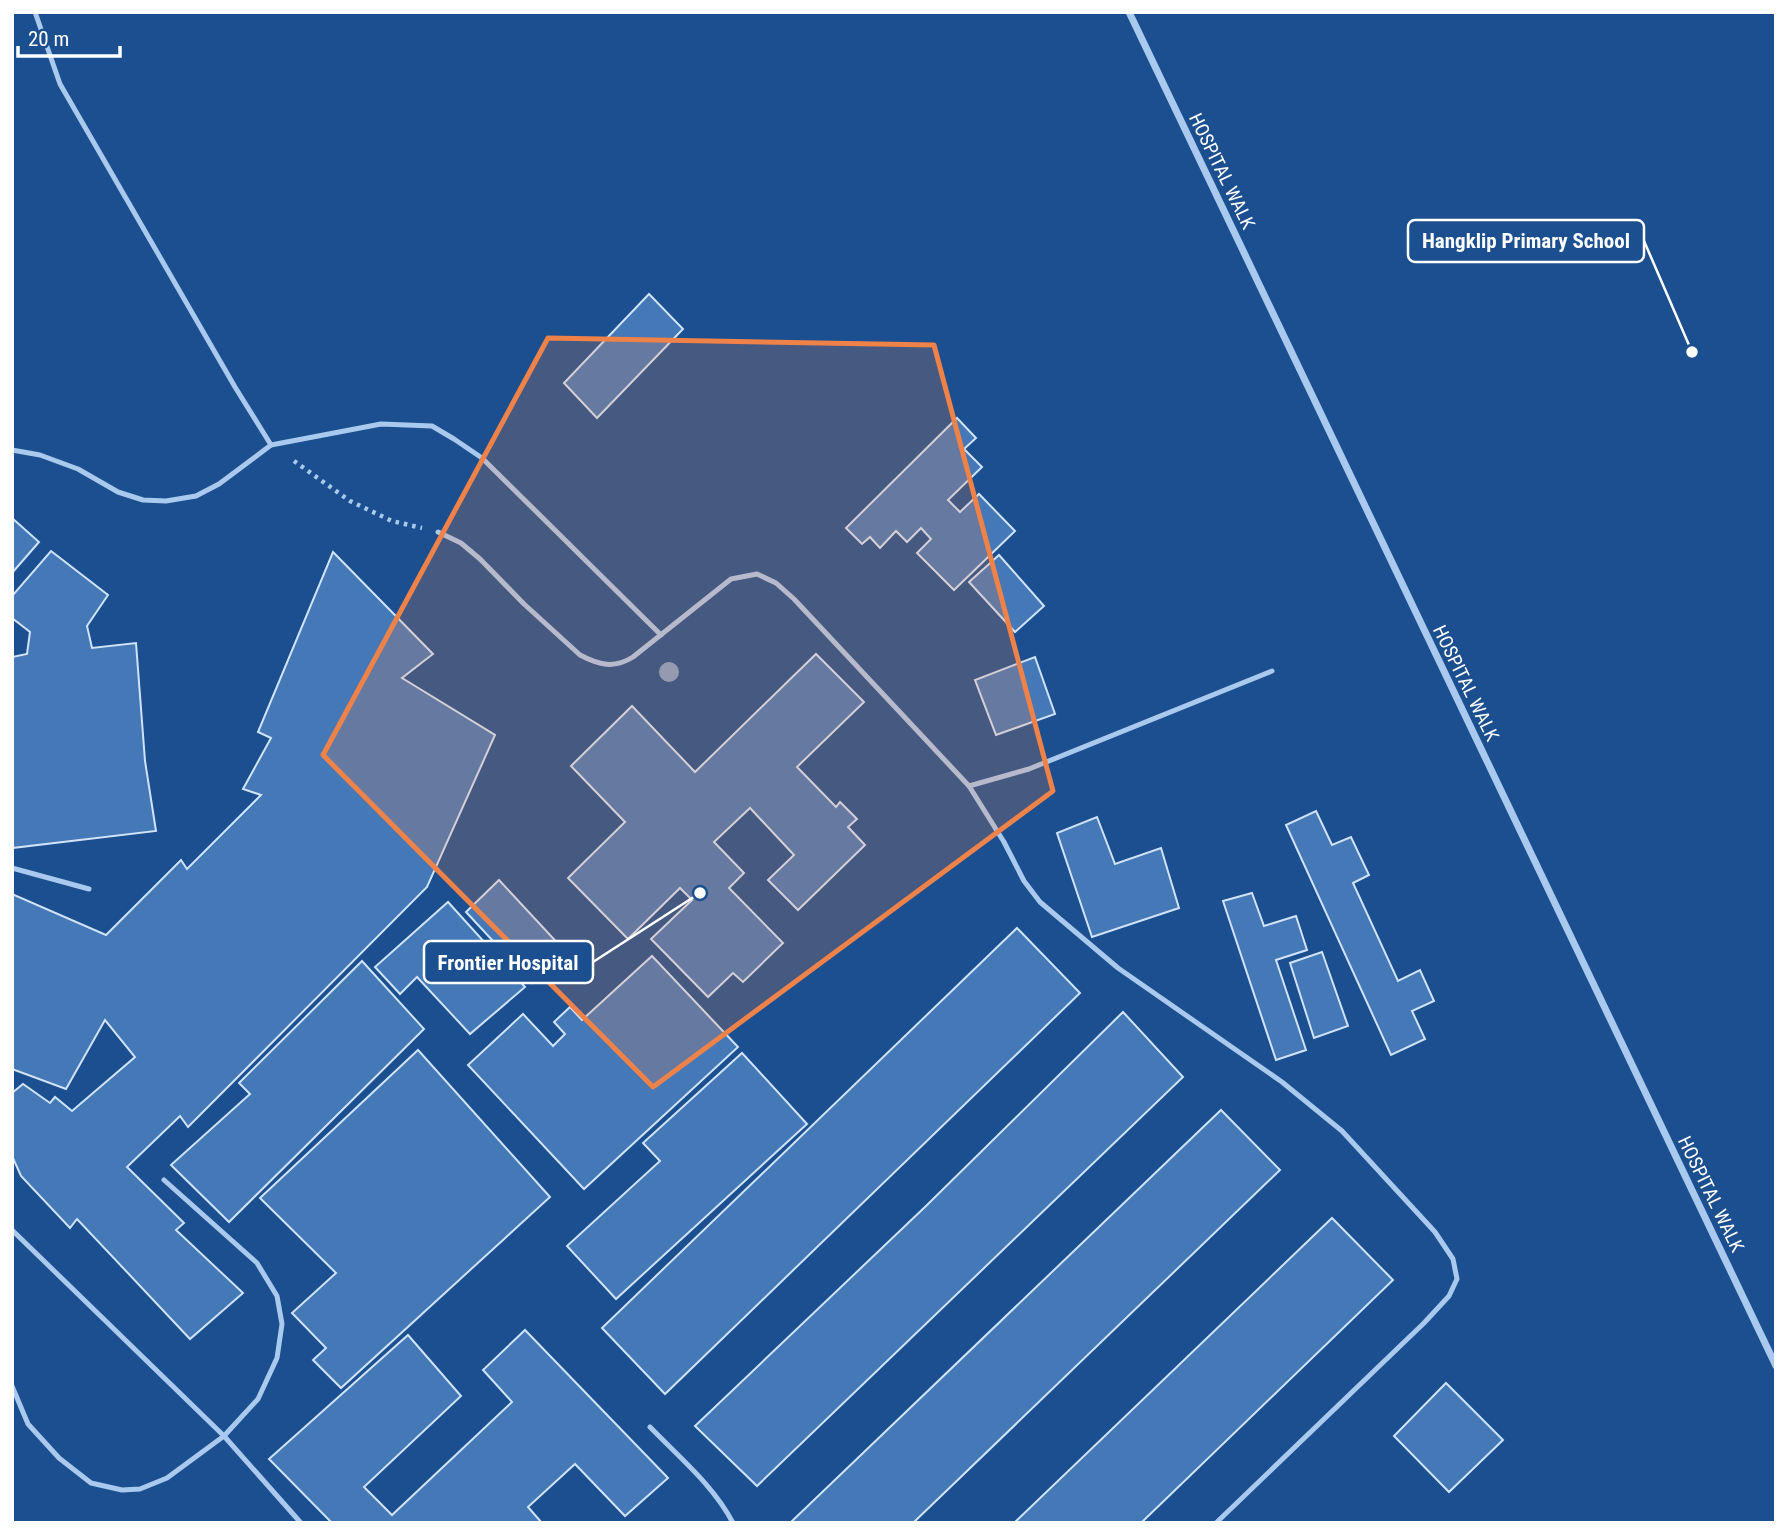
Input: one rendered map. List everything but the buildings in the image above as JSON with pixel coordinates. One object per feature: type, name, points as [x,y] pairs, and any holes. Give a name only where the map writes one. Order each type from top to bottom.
[{"type":"street","name":"HOSPITAL WALK","points":[[1129,12],[1776,1366]]},
{"type":"lane","points":[[35,12],[60,84],[271,445]]},
{"type":"lane","points":[[12,450],[40,455],[78,469],[118,492],[143,500],[166,501],[196,496],[219,484],[271,445],[381,424],[432,426],[482,458],[661,635]]},
{"type":"lane","points":[[438,532],[461,543],[481,559],[524,604],[580,654],[608,665],[618,665],[633,657],[732,579],[757,574],[776,583],[969,786],[1004,842],[1024,881],[1040,902],[1118,968],[1282,1082],[1342,1131],[1435,1232],[1453,1259],[1457,1279],[1449,1296],[1216,1523]]},
{"type":"lane","points":[[969,786],[1029,769],[1272,671]]},
{"type":"lane","points":[[12,868],[89,889]]},
{"type":"lane","points":[[12,1386],[28,1424],[59,1458],[91,1483],[122,1490],[140,1489],[167,1478],[224,1436],[258,1399],[278,1358],[282,1324],[277,1296],[257,1263],[164,1180]]},
{"type":"lane","points":[[12,1230],[224,1436],[301,1523]]},
{"type":"lane","points":[[650,1427],[724,1506],[733,1523]]},
{"type":"path","points":[[271,445],[350,501],[392,521],[438,532]]},
{"type":"highlighted area","points":[[548,338],[934,345],[1053,791],[653,1087],[323,755]]},
{"type":"place","name":"Hangklip Primary School","points":[[1692,352]]},
{"type":"place","name":"Frontier Hospital","points":[[700,893]]}]
